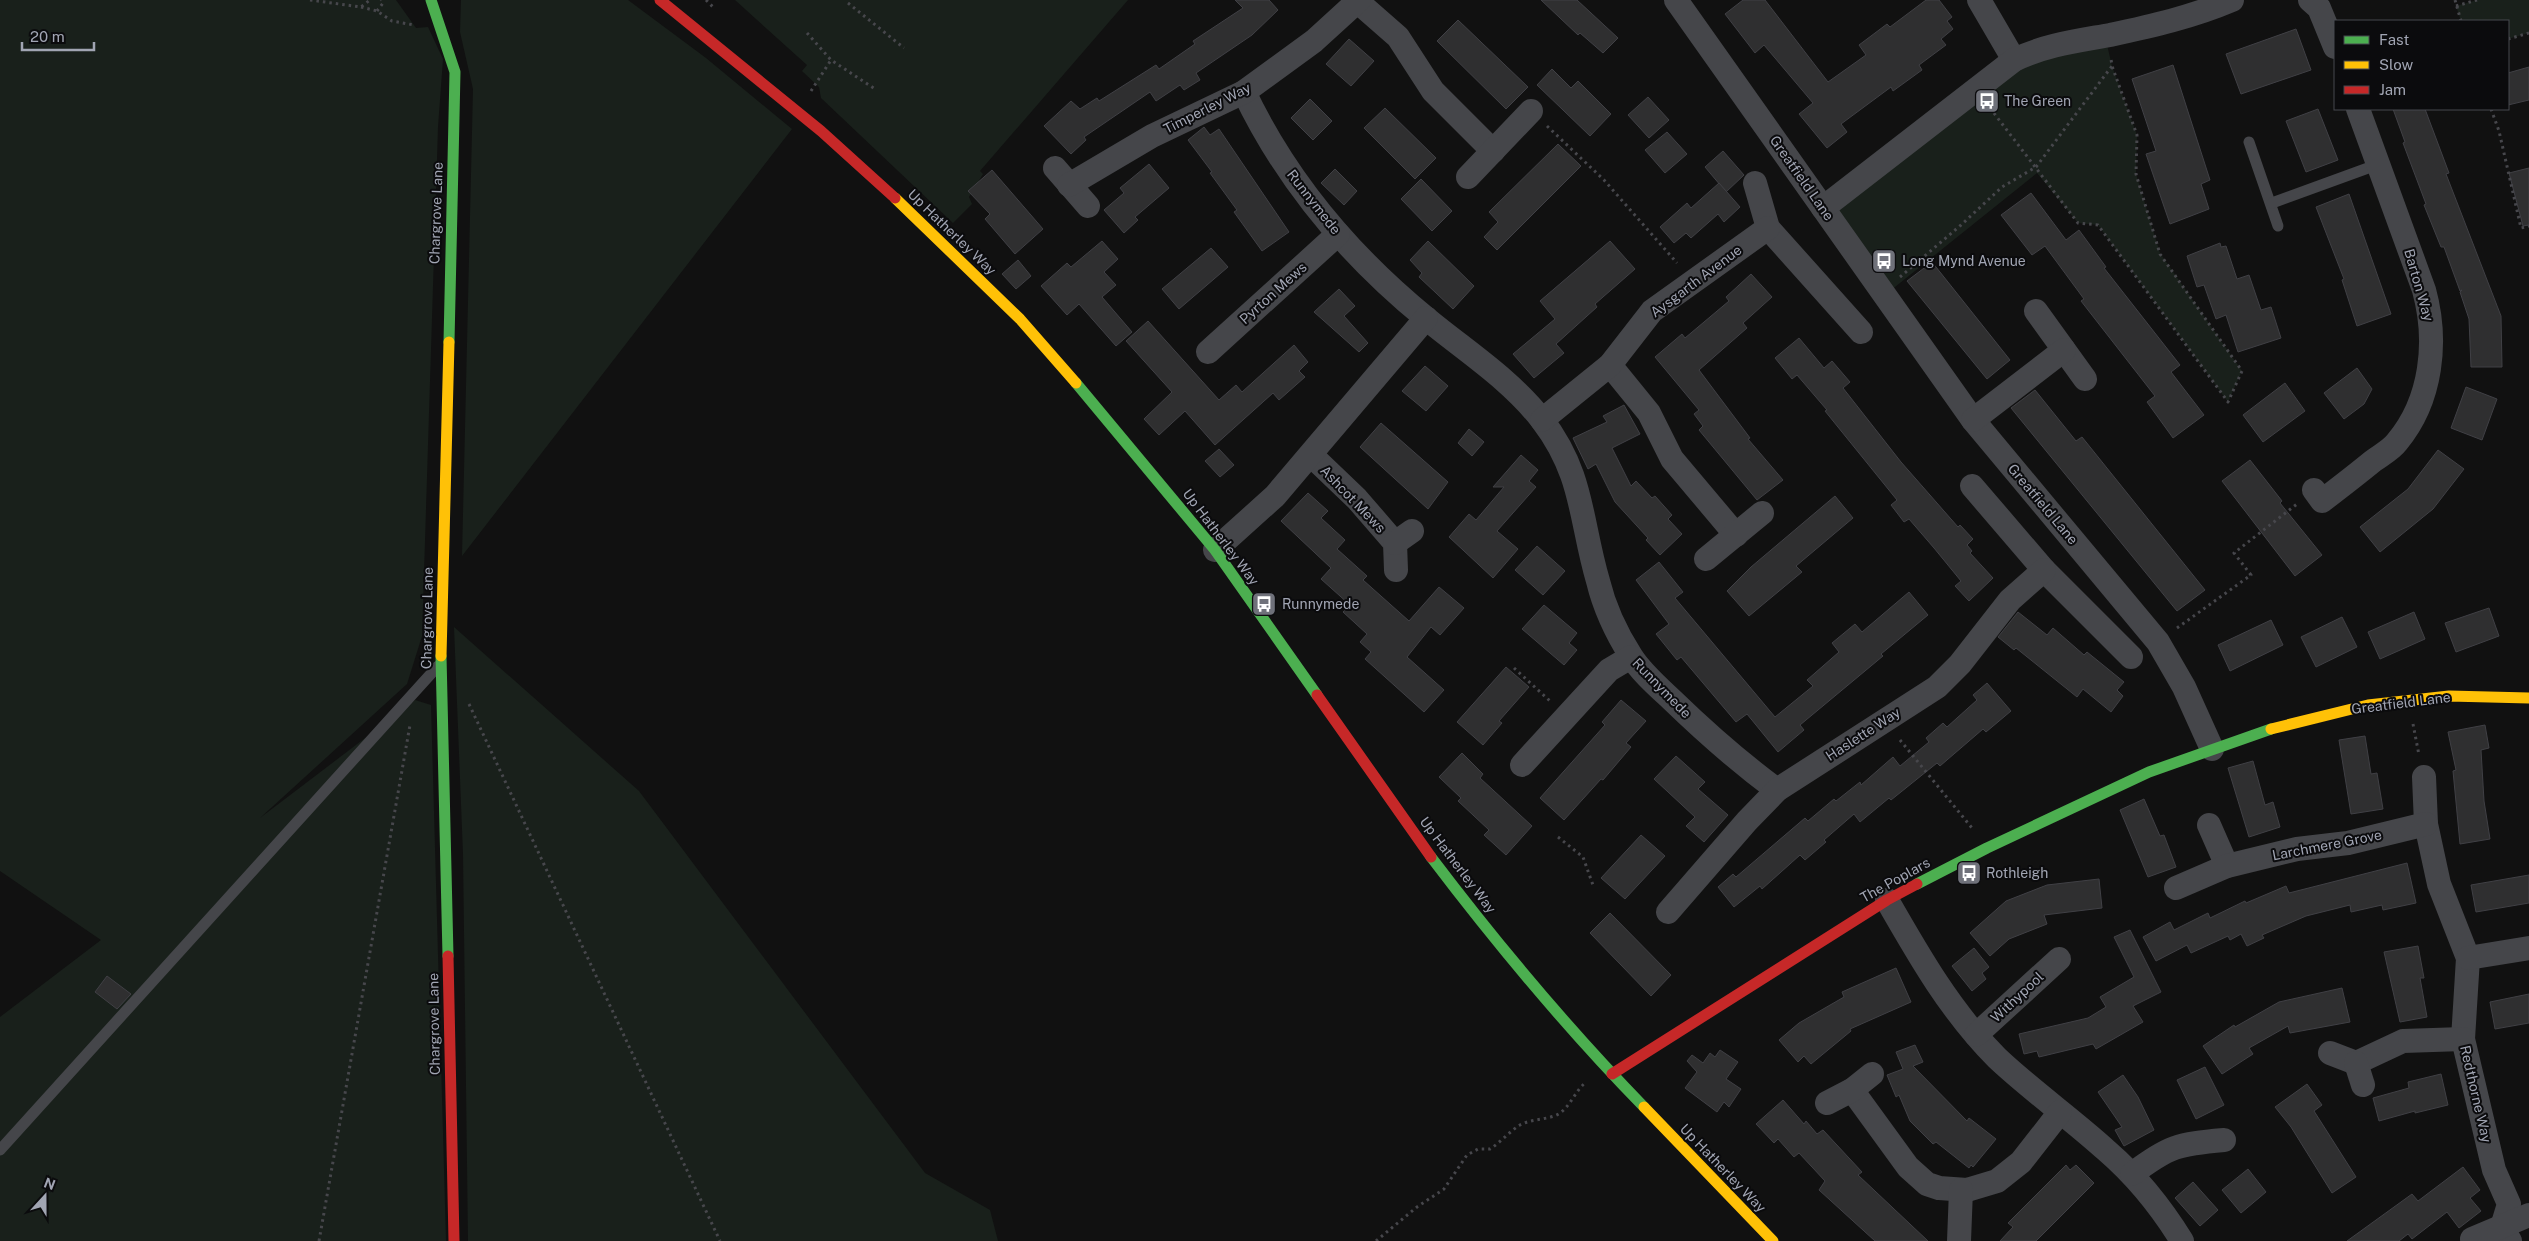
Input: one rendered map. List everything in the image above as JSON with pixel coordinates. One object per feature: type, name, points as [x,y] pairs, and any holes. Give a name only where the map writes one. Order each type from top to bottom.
[{"type":"street","name":"Chargrove Lane","points":[[431,0],[455,72],[441,662],[454,1241]]},
{"type":"street","name":"Up Hatherley Way","points":[[660,0],[822,131],[912,214],[1013,312],[1115,428],[1215,550],[1429,853],[1473,912],[1608,1070],[1773,1241]]},
{"type":"street","name":"Greatfield Lane","points":[[1676,0],[1973,420],[2158,642],[2184,687],[2212,748],[2328,712],[2408,699],[2490,696],[2529,698]]},
{"type":"street","points":[[1979,0],[2014,60]]},
{"type":"street","points":[[1823,208],[1975,88],[2014,60],[2034,50],[2105,36],[2202,13],[2232,0]]},
{"type":"street","points":[[2310,0],[2318,8],[2334,45]]},
{"type":"street","points":[[1359,1],[1398,37],[1432,91],[1492,151]]},
{"type":"street","name":"Timperley Way","points":[[1088,206],[1062,176],[1244,92],[1314,41],[1359,1]]},
{"type":"street","name":"Runnymede","points":[[1244,92],[1261,128],[1286,166],[1338,234],[1392,289],[1426,318],[1482,360],[1542,420],[1566,460],[1576,482],[1598,582],[1631,656],[1654,682],[1705,732],[1778,790]]},
{"type":"street","name":"Barton Way","points":[[2314,490],[2322,501],[2396,443],[2416,412],[2428,375],[2432,340],[2430,313],[2358,110]]},
{"type":"street","points":[[1468,176],[1531,111]]},
{"type":"street","points":[[1755,183],[1768,228],[1861,332]]},
{"type":"street","name":"Aysgarth Avenue","points":[[1542,420],[1610,365],[1652,312],[1692,281],[1768,228]]},
{"type":"street","name":"Pyrton Mews","points":[[1208,352],[1338,234]]},
{"type":"street","points":[[2036,311],[2085,379]]},
{"type":"street","points":[[1215,550],[1275,496],[1426,318]]},
{"type":"street","points":[[1973,420],[2064,350]]},
{"type":"street","points":[[1610,365],[1649,412],[1672,459],[1736,535]]},
{"type":"street","name":"Ashcot Mews","points":[[1311,455],[1357,499],[1404,537],[1396,570]]},
{"type":"street","points":[[1972,486],[2044,570],[2131,657]]},
{"type":"street","points":[[1706,560],[1762,513]]},
{"type":"street","name":"Haslette Way","points":[[1681,907],[1747,820],[1778,790],[1937,687],[1960,664],[2010,600],[2044,570]]},
{"type":"street","points":[[1522,765],[1608,670],[1631,656]]},
{"type":"street","name":"The Poplars","points":[[1608,1070],[1887,900],[1987,848],[2095,796],[2149,772],[2212,748]]},
{"type":"street","name":"Redthorne Way","points":[[2424,777],[2426,824],[2439,884],[2468,958],[2463,1039],[2494,1170],[2522,1209],[2506,1234],[2472,1238]]},
{"type":"street","name":"Larchmere Grove","points":[[2176,888],[2227,866],[2297,849],[2348,843],[2426,824]]},
{"type":"street","points":[[2209,825],[2227,866]]},
{"type":"street","points":[[1887,900],[1924,965],[1948,1001],[1976,1035],[2012,1071],[2107,1150],[2132,1174],[2152,1197],[2182,1241]]},
{"type":"street","points":[[2468,958],[2529,948]]},
{"type":"street","name":"Withypool","points":[[1976,1035],[2059,959]]},
{"type":"street","points":[[2330,1053],[2356,1063],[2403,1041],[2463,1039]]},
{"type":"street","points":[[2356,1063],[2363,1085]]},
{"type":"street","points":[[1827,1103],[1852,1090],[1872,1074]]},
{"type":"street","points":[[1852,1090],[1908,1167],[1927,1184],[1939,1188],[1962,1190],[1983,1187],[2010,1173],[2060,1112]]},
{"type":"street","points":[[2132,1174],[2158,1154],[2182,1144],[2224,1140]]},
{"type":"street","points":[[1959,1241],[1962,1190]]},
{"type":"lane","points":[[2249,142],[2272,203],[2278,226]]},
{"type":"lane","points":[[2272,203],[2379,164]]},
{"type":"lane","points":[[0,1150],[441,662]]},
{"type":"path","points":[[310,0],[361,7],[376,11],[392,21],[407,25],[440,23]]},
{"type":"path","points":[[361,7],[370,0]]},
{"type":"path","points":[[376,11],[383,3],[381,0]]},
{"type":"path","points":[[2455,0],[2461,20]]},
{"type":"path","points":[[2456,6],[2476,0]]},
{"type":"path","points":[[848,4],[904,48]]},
{"type":"path","points":[[807,33],[831,60],[875,89]]},
{"type":"path","points":[[2509,39],[2529,33]]},
{"type":"path","points":[[1975,88],[2078,223],[2098,225],[2228,402],[2242,371],[2160,254],[2136,174],[2136,135],[2112,66],[2105,36]]},
{"type":"path","points":[[808,95],[831,60]]},
{"type":"path","points":[[1882,292],[1961,226],[2002,187],[2036,167],[2112,66]]},
{"type":"path","points":[[2491,110],[2499,131],[2521,228],[2529,226]]},
{"type":"path","points":[[1531,111],[1604,180],[1692,281]]},
{"type":"path","points":[[2158,642],[2251,575],[2234,553],[2314,490]]},
{"type":"path","points":[[1514,668],[1567,716]]},
{"type":"path","points":[[442,693],[464,694],[720,1241]]},
{"type":"path","points":[[319,1241],[411,718],[408,698]]},
{"type":"path","points":[[2408,699],[2424,777]]},
{"type":"path","points":[[1884,720],[1987,848]]},
{"type":"path","points":[[1558,837],[1583,857],[1594,888]]},
{"type":"path","points":[[1376,1241],[1417,1206],[1444,1189],[1467,1155],[1478,1149],[1490,1149],[1521,1125],[1544,1116],[1554,1116],[1572,1101],[1579,1088],[1608,1070]]},
{"type":"shaded area","points":[[0,0],[396,0],[416,28],[428,27],[443,59],[438,127],[422,636],[407,684],[260,818],[415,700],[431,705],[446,1241],[0,1241],[0,1017],[101,940],[0,871]]},
{"type":"shaded area","points":[[461,0],[628,0],[706,58],[792,129],[462,556],[473,89],[460,32]]},
{"type":"shaded area","points":[[735,0],[1128,0],[980,171],[983,174],[969,197],[972,204],[953,223],[821,98],[819,87],[802,71],[807,65]]},
{"type":"shaded area","points":[[2477,0],[2529,0],[2529,33],[2509,39],[2509,20],[2461,20],[2456,6]]},
{"type":"shaded area","points":[[2105,36],[2112,66],[2137,135],[2136,174],[2160,253],[2242,371],[2228,402],[2098,225],[2078,223],[2037,173],[1885,295],[1823,208],[2014,60]]},
{"type":"shaded area","points":[[454,627],[639,791],[925,1173],[990,1210],[998,1241],[468,1241],[463,854]]},
{"type":"building","points":[[1235,0],[1269,0],[1278,10],[1252,35],[1196,73],[1200,80],[1184,90],[1180,85],[1156,101],[1150,92],[1084,137],[1086,140],[1071,154],[1044,126],[1071,101],[1080,109],[1097,98],[1099,101],[1156,65],[1159,69],[1195,44],[1193,41],[1243,8]]},
{"type":"building","points":[[1541,0],[1577,0],[1618,38],[1603,53],[1580,33],[1578,35]]},
{"type":"building","points":[[1743,0],[1765,0],[1828,82],[1866,55],[1859,45],[1887,24],[1890,27],[1926,0],[1939,0],[1952,17],[1947,21],[1953,29],[1941,39],[1946,45],[1919,65],[1922,70],[1893,91],[1891,87],[1841,124],[1847,132],[1827,148],[1799,114],[1813,103],[1764,45],[1755,53],[1725,14]]},
{"type":"building","points":[[1458,20],[1528,87],[1506,109],[1437,41]]},
{"type":"building","points":[[2296,29],[2311,70],[2241,94],[2226,54]]},
{"type":"building","points":[[1349,39],[1374,61],[1351,86],[1326,64]]},
{"type":"building","points":[[2173,65],[2210,180],[2201,184],[2209,209],[2170,224],[2146,154],[2156,151],[2132,79]]},
{"type":"building","points":[[2529,67],[2529,100],[2509,105],[2509,73]]},
{"type":"building","points":[[1552,69],[1571,88],[1578,81],[1611,114],[1590,136],[1537,85]]},
{"type":"building","points":[[1648,97],[1669,120],[1649,138],[1628,115]]},
{"type":"building","points":[[1310,99],[1332,121],[1313,140],[1291,118]]},
{"type":"building","points":[[1385,108],[1436,158],[1415,179],[1364,128]]},
{"type":"building","points":[[2318,109],[2338,160],[2306,172],[2286,121]]},
{"type":"building","points":[[2393,110],[2425,110],[2449,173],[2446,174],[2501,316],[2502,367],[2471,367],[2469,319],[2460,292],[2462,290],[2460,291],[2444,247],[2441,247],[2424,205],[2426,204],[2403,143],[2405,142]]},
{"type":"building","points":[[1204,127],[1210,135],[1219,129],[1289,232],[1262,251],[1234,212],[1237,210],[1210,173],[1212,172],[1188,140]]},
{"type":"building","points":[[1667,132],[1687,154],[1665,173],[1645,150]]},
{"type":"building","points":[[1558,144],[1581,166],[1497,250],[1484,237],[1498,222],[1489,212]]},
{"type":"building","points":[[1723,151],[1744,175],[1726,192],[1705,167]]},
{"type":"building","points":[[1149,164],[1169,188],[1135,217],[1138,220],[1124,233],[1104,210],[1124,193],[1120,188]]},
{"type":"building","points":[[2529,168],[2529,225],[2523,226],[2509,173]]},
{"type":"building","points":[[1335,169],[1357,191],[1344,205],[1321,183]]},
{"type":"building","points":[[992,170],[1043,229],[1015,254],[985,219],[990,214],[968,191]]},
{"type":"building","points":[[1421,179],[1452,211],[1432,231],[1401,199]]},
{"type":"building","points":[[1719,183],[1740,207],[1724,222],[1718,214],[1691,238],[1686,233],[1674,243],[1660,227],[1687,203],[1691,208]]},
{"type":"building","points":[[2031,193],[2066,240],[2079,230],[2106,267],[2104,268],[2180,365],[2171,372],[2204,415],[2173,438],[2147,402],[2155,396],[2081,301],[2084,299],[2045,246],[2032,255],[2001,215]]},
{"type":"building","points":[[2349,194],[2391,314],[2357,326],[2342,280],[2344,279],[2316,207]]},
{"type":"building","points":[[1102,241],[1118,259],[1104,272],[1116,285],[1102,297],[1132,332],[1116,346],[1079,304],[1067,315],[1041,286],[1067,263],[1071,267]]},
{"type":"building","points":[[1428,241],[1474,286],[1453,309],[1419,277],[1422,273],[1410,260]]},
{"type":"building","points":[[1610,241],[1635,269],[1595,304],[1597,307],[1556,344],[1564,353],[1534,378],[1513,354],[1555,319],[1540,301]]},
{"type":"building","points":[[2220,243],[2221,247],[2226,246],[2237,279],[2249,275],[2261,310],[2271,307],[2281,338],[2238,352],[2226,315],[2216,319],[2204,285],[2197,287],[2187,256]]},
{"type":"building","points":[[1211,248],[1228,267],[1179,309],[1162,289]]},
{"type":"building","points":[[1018,260],[1031,276],[1016,289],[1002,274]]},
{"type":"building","points":[[1932,262],[2010,360],[1987,379],[1907,281]]},
{"type":"building","points":[[1751,274],[1772,297],[1743,323],[1747,328],[1699,370],[1750,438],[1748,439],[1783,480],[1757,500],[1699,430],[1703,426],[1694,414],[1699,410],[1655,357],[1682,334],[1685,338],[1729,301],[1726,297]]},
{"type":"building","points":[[1339,289],[1355,306],[1344,316],[1368,343],[1359,352],[1314,312]]},
{"type":"building","points":[[1148,321],[1219,400],[1236,385],[1242,392],[1294,345],[1308,362],[1299,371],[1305,377],[1279,400],[1273,393],[1215,445],[1185,411],[1159,435],[1144,419],[1172,392],[1126,341]]},
{"type":"building","points":[[1799,338],[1824,368],[1832,361],[1850,382],[1843,388],[1901,462],[1958,527],[1960,525],[1973,539],[1967,545],[1972,551],[1970,553],[1993,578],[1969,601],[1955,586],[1961,581],[1909,519],[1904,522],[1891,505],[1897,500],[1825,411],[1827,410],[1797,375],[1792,379],[1775,358]]},
{"type":"building","points":[[1425,366],[1448,386],[1426,411],[1402,391]]},
{"type":"building","points":[[2357,368],[2372,389],[2364,404],[2344,419],[2324,393]]},
{"type":"building","points":[[2285,383],[2305,411],[2263,442],[2243,415]]},
{"type":"building","points":[[2466,387],[2497,399],[2482,440],[2451,428]]},
{"type":"building","points":[[2035,390],[2076,441],[2082,437],[2205,590],[2177,611],[2011,408]]},
{"type":"building","points":[[1624,405],[1640,434],[1612,448],[1631,486],[1636,481],[1652,498],[1655,496],[1672,515],[1668,519],[1682,534],[1660,555],[1646,540],[1648,538],[1615,502],[1596,464],[1588,469],[1573,438],[1607,422],[1603,416]]},
{"type":"building","points":[[1381,423],[1448,482],[1428,509],[1360,447]]},
{"type":"building","points":[[1469,429],[1484,442],[1472,456],[1458,443]]},
{"type":"building","points":[[1219,449],[1234,465],[1220,477],[1205,461]]},
{"type":"building","points":[[2438,450],[2464,469],[2433,509],[2380,552],[2360,527],[2408,489]]},
{"type":"building","points":[[1521,455],[1538,470],[1529,481],[1536,487],[1497,531],[1518,549],[1493,578],[1449,537],[1469,514],[1476,520],[1504,487],[1493,487]]},
{"type":"building","points":[[2250,460],[2282,501],[2280,503],[2322,555],[2295,576],[2222,481]]},
{"type":"building","points":[[1308,493],[1328,511],[1321,518],[1345,540],[1337,549],[1367,576],[1363,580],[1409,621],[1439,587],[1464,608],[1440,635],[1431,627],[1407,657],[1444,690],[1424,712],[1365,659],[1371,652],[1360,642],[1367,634],[1343,612],[1350,605],[1321,579],[1331,568],[1281,521]]},
{"type":"building","points":[[1835,496],[1853,518],[1796,566],[1802,572],[1749,616],[1727,591],[1751,567]]},
{"type":"building","points":[[1537,546],[1565,571],[1543,595],[1515,570]]},
{"type":"building","points":[[1659,562],[1683,592],[1675,598],[1775,717],[1813,686],[1807,680],[1839,652],[1832,643],[1855,624],[1862,632],[1909,592],[1928,615],[1881,654],[1883,656],[1800,725],[1804,730],[1778,752],[1747,714],[1736,722],[1681,657],[1677,660],[1656,634],[1669,624],[1636,580]]},
{"type":"building","points":[[1544,605],[1577,633],[1569,643],[1577,650],[1564,665],[1522,629]]},
{"type":"building","points":[[2489,608],[2499,636],[2456,652],[2445,623]]},
{"type":"building","points":[[2018,612],[2047,635],[2053,628],[2084,655],[2087,652],[2124,682],[2117,690],[2123,696],[2111,712],[2083,689],[2077,697],[2016,648],[2014,650],[1998,637]]},
{"type":"building","points":[[2414,612],[2425,639],[2380,659],[2368,632]]},
{"type":"building","points":[[2342,617],[2357,647],[2316,667],[2301,637]]},
{"type":"building","points":[[2271,620],[2283,645],[2230,671],[2218,645]]},
{"type":"building","points":[[1506,667],[1529,687],[1499,721],[1502,723],[1483,745],[1457,722]]},
{"type":"building","points":[[1987,683],[2011,711],[1986,732],[1983,729],[1940,766],[1937,763],[1860,822],[1854,814],[1824,840],[1826,842],[1805,860],[1800,855],[1762,889],[1760,886],[1734,907],[1718,887],[1733,874],[1736,877],[1805,818],[1808,821],[1834,799],[1836,801],[1860,782],[1861,785],[1893,757],[1900,766],[1929,742],[1926,738],[1943,723],[1947,727],[1977,700],[1973,695]]},
{"type":"building","points":[[1621,700],[1646,721],[1626,743],[1631,747],[1603,780],[1601,779],[1564,820],[1540,798],[1605,725],[1602,722]]},
{"type":"building","points":[[2485,725],[2489,748],[2481,750],[2484,801],[2490,839],[2460,844],[2453,771],[2456,770],[2448,732]]},
{"type":"building","points":[[2365,736],[2371,774],[2377,773],[2383,809],[2351,814],[2339,740]]},
{"type":"building","points":[[1462,753],[1483,774],[1480,778],[1532,826],[1506,855],[1484,835],[1489,830],[1458,801],[1461,798],[1439,777]]},
{"type":"building","points":[[1676,756],[1705,782],[1698,789],[1728,815],[1704,842],[1686,826],[1695,817],[1654,779]]},
{"type":"building","points":[[2253,761],[2265,805],[2273,802],[2280,827],[2249,837],[2228,768]]},
{"type":"building","points":[[2144,799],[2160,836],[2164,835],[2176,867],[2148,877],[2120,810]]},
{"type":"building","points":[[1641,835],[1665,856],[1625,899],[1601,878]]},
{"type":"building","points":[[2407,863],[2416,903],[2383,910],[2382,905],[2351,912],[2350,905],[2306,916],[2262,935],[2264,938],[2247,946],[2241,934],[2230,940],[2228,936],[2191,953],[2187,945],[2156,961],[2143,937],[2170,922],[2174,930],[2208,913],[2210,918],[2245,901],[2246,903],[2286,886],[2289,893]]},
{"type":"building","points":[[2529,875],[2529,903],[2476,912],[2471,885]]},
{"type":"building","points":[[2099,879],[2102,908],[2044,915],[2047,924],[2009,939],[1990,956],[1970,933],[2006,901],[2047,885]]},
{"type":"building","points":[[1610,913],[1671,975],[1651,996],[1590,933]]},
{"type":"building","points":[[2130,930],[2161,992],[2133,1006],[2143,1022],[2096,1049],[2093,1044],[2039,1057],[2037,1051],[2024,1054],[2019,1034],[2088,1018],[2106,1007],[2100,997],[2134,977],[2114,937]]},
{"type":"building","points":[[2418,946],[2424,978],[2420,978],[2427,1017],[2400,1022],[2384,952]]},
{"type":"building","points":[[1974,948],[1989,967],[1982,973],[1986,979],[1972,991],[1952,966]]},
{"type":"building","points":[[1896,968],[1911,1002],[1850,1029],[1851,1031],[1811,1064],[1804,1056],[1798,1062],[1779,1040],[1799,1023],[1844,997],[1842,992]]},
{"type":"building","points":[[107,976],[131,994],[117,1009],[95,992]]},
{"type":"building","points":[[2342,988],[2350,1022],[2290,1033],[2288,1026],[2249,1048],[2253,1054],[2222,1074],[2203,1046],[2234,1025],[2235,1027],[2279,1002]]},
{"type":"building","points":[[2529,994],[2529,1023],[2495,1029],[2490,1002]]},
{"type":"building","points":[[1915,1045],[1923,1062],[1913,1066],[1967,1121],[1969,1118],[1996,1139],[1973,1167],[1971,1165],[1969,1168],[1936,1142],[1933,1144],[1910,1121],[1899,1095],[1896,1097],[1887,1075],[1903,1069],[1896,1052]]},
{"type":"building","points":[[1720,1050],[1738,1062],[1726,1079],[1741,1089],[1729,1107],[1724,1102],[1717,1112],[1685,1088],[1697,1072],[1687,1061],[1692,1055],[1703,1063],[1710,1053],[1715,1057]]},
{"type":"building","points":[[2205,1067],[2224,1105],[2196,1119],[2177,1080]]},
{"type":"building","points":[[2441,1074],[2448,1105],[2415,1113],[2415,1111],[2379,1121],[2373,1098],[2409,1088],[2408,1082]]},
{"type":"building","points":[[2123,1075],[2138,1097],[2154,1130],[2124,1146],[2115,1130],[2122,1127],[2098,1092]]},
{"type":"building","points":[[2307,1084],[2322,1105],[2314,1111],[2356,1177],[2332,1193],[2291,1127],[2275,1107]]},
{"type":"building","points":[[1783,1100],[1804,1124],[1806,1121],[1817,1134],[1823,1130],[1862,1172],[1858,1175],[1928,1241],[1875,1241],[1819,1190],[1825,1181],[1799,1153],[1794,1157],[1778,1139],[1774,1143],[1756,1124]]},
{"type":"building","points":[[2066,1165],[2070,1170],[2076,1165],[2094,1183],[2036,1241],[2000,1241],[2013,1227],[2008,1223]]},
{"type":"building","points":[[2463,1167],[2480,1190],[2470,1198],[2481,1211],[2459,1228],[2447,1212],[2412,1239],[2408,1234],[2399,1241],[2347,1241],[2412,1194],[2418,1201]]},
{"type":"building","points":[[2248,1169],[2266,1192],[2241,1213],[2222,1190]]},
{"type":"building","points":[[2193,1182],[2218,1210],[2200,1226],[2175,1198]]},
{"type":"traffic: fast","points":[[431,0],[455,72],[449,342]]},
{"type":"traffic: fast","points":[[1076,383],[1215,550],[1317,695]]},
{"type":"traffic: fast","points":[[441,656],[448,956]]},
{"type":"traffic: fast","points":[[1917,884],[1987,848],[2149,772],[2271,729]]},
{"type":"traffic: fast","points":[[1431,857],[1481,922],[1534,985],[1644,1107]]},
{"type":"traffic: slow","points":[[895,198],[1020,319],[1076,383]]},
{"type":"traffic: slow","points":[[441,656],[449,342]]},
{"type":"traffic: slow","points":[[2271,729],[2368,705],[2449,696],[2529,698]]},
{"type":"traffic: slow","points":[[1644,1107],[1773,1241]]},
{"type":"traffic: jam","points":[[660,0],[821,131],[895,198]]},
{"type":"traffic: jam","points":[[1317,695],[1431,857]]},
{"type":"traffic: jam","points":[[1612,1074],[1887,900],[1917,884]]},
{"type":"traffic: jam","points":[[448,956],[454,1241]]},
{"type":"place","name":"The Green","points":[[1987,101]]},
{"type":"place","name":"Long Mynd Avenue","points":[[1884,261]]},
{"type":"place","name":"Runnymede","points":[[1264,604]]},
{"type":"place","name":"Rothleigh","points":[[1969,873]]}]
